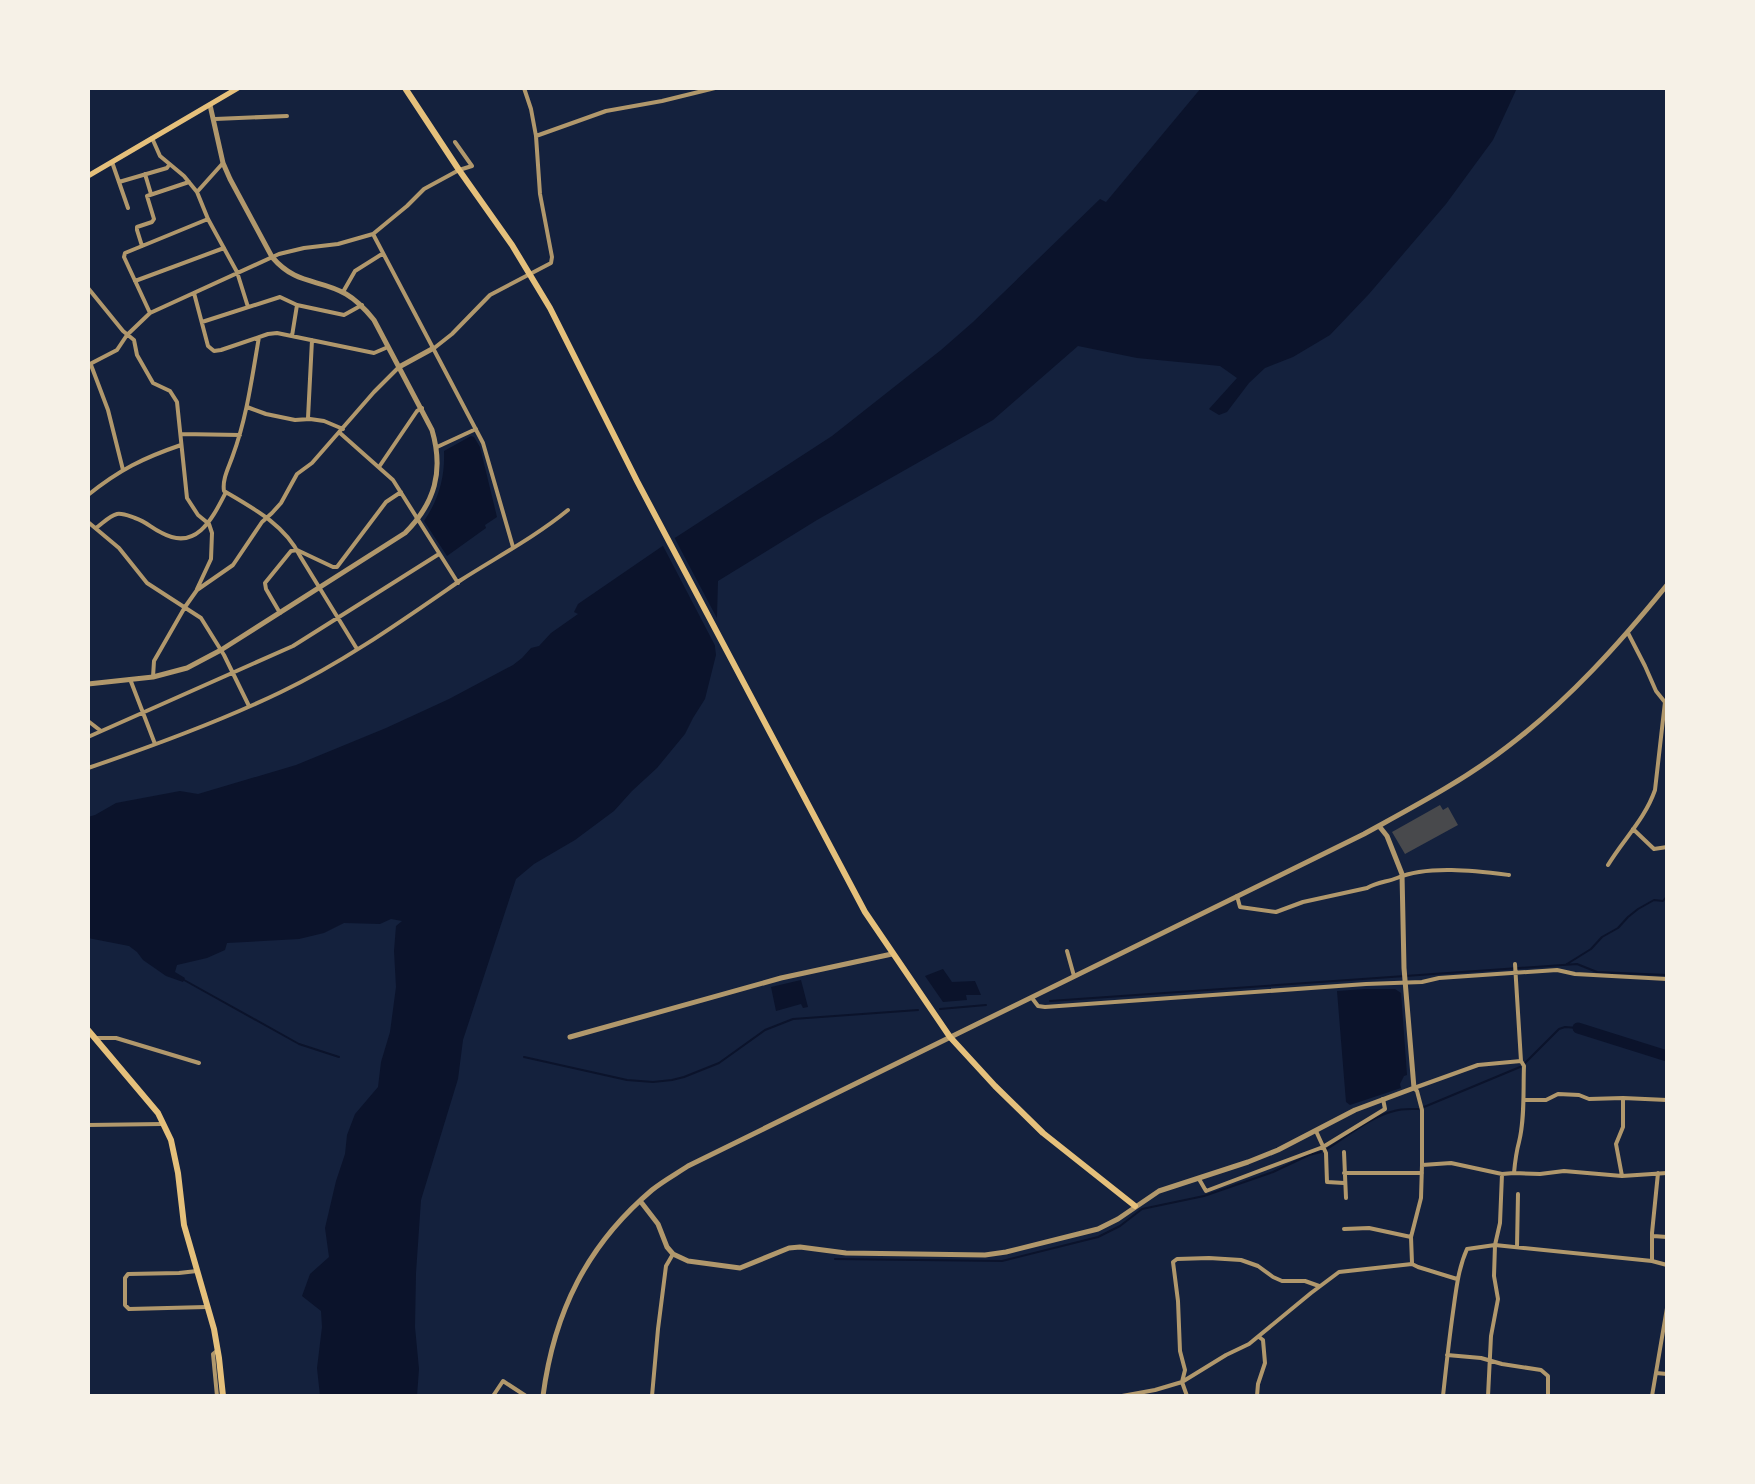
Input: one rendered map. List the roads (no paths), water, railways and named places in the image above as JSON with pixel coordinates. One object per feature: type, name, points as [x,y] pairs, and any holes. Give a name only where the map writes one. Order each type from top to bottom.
[{"type":"main road","points":[[88,176],[238,88]]},
{"type":"main road","points":[[405,88],[512,245],[556,320],[838,863],[892,954],[950,1037],[995,1086],[1043,1133],[1135,1206]]},
{"type":"main road","points":[[88,1030],[158,1113],[175,1153],[184,1225],[218,1350],[220,1396]]},
{"type":"street","points":[[197,590],[233,565],[262,522],[281,503],[297,474],[312,463],[399,367],[452,334],[490,295],[549,264],[552,257],[540,194],[536,136],[524,88]]},
{"type":"street","points":[[536,136],[606,111],[715,88]]},
{"type":"street","points":[[88,684],[153,677],[187,668],[221,650],[395,541],[418,519],[433,492],[437,447],[432,430],[374,320],[362,305],[343,292],[297,277],[272,257],[223,163],[210,105]]},
{"type":"street","points":[[215,119],[287,116]]},
{"type":"street","points":[[152,138],[160,156],[184,176],[197,192],[237,272],[248,307]]},
{"type":"street","points":[[123,470],[108,410],[90,365],[117,350],[127,335],[150,313],[237,272],[304,248],[338,244],[373,234],[424,189],[472,166],[455,142]]},
{"type":"street","points":[[112,162],[128,208]]},
{"type":"street","points":[[197,192],[223,163]]},
{"type":"street","points":[[119,182],[170,165]]},
{"type":"street","points":[[145,174],[151,194]]},
{"type":"street","points":[[142,246],[137,227],[154,219],[147,196],[189,182]]},
{"type":"street","points":[[150,313],[124,257],[125,253],[208,219]]},
{"type":"street","points":[[373,234],[485,448],[513,547]]},
{"type":"street","points":[[135,281],[224,248]]},
{"type":"street","points":[[343,292],[355,271],[382,254]]},
{"type":"street","points":[[88,288],[134,340],[137,355],[153,383],[175,397],[187,498],[198,515],[209,524],[212,533],[211,559],[197,590],[152,665],[153,677]]},
{"type":"street","points":[[194,293],[208,346],[214,351],[268,334],[374,353],[388,347]]},
{"type":"street","points":[[202,322],[280,297],[297,305],[344,315],[362,305]]},
{"type":"street","points":[[292,336],[297,305]]},
{"type":"street","points":[[259,337],[247,407],[222,483],[224,491],[267,517],[293,543],[357,649]]},
{"type":"street","points":[[308,419],[312,340]]},
{"type":"street","points":[[247,407],[295,420],[324,421],[342,431],[390,476],[458,583]]},
{"type":"street","points":[[379,467],[422,408]]},
{"type":"street","points":[[437,447],[476,429]]},
{"type":"street","points":[[181,434],[240,435]]},
{"type":"street","points":[[88,495],[149,456],[181,445]]},
{"type":"street","points":[[96,528],[116,514],[148,523],[163,534],[180,538],[197,533],[209,524],[226,492]]},
{"type":"street","points":[[280,613],[265,583],[291,551],[297,550],[337,567],[386,502],[401,492]]},
{"type":"street","points":[[88,768],[280,693],[357,649],[544,529],[568,510]]},
{"type":"street","points":[[88,522],[119,548],[155,590],[201,618],[249,706]]},
{"type":"street","points":[[88,737],[293,646],[439,554]]},
{"type":"street","points":[[543,1396],[551,1347],[575,1285],[615,1227],[653,1190],[688,1166],[1379,826],[1469,774],[1508,747],[1595,670],[1667,585]]},
{"type":"street","points":[[1608,865],[1644,814],[1655,790],[1666,701],[1656,691],[1628,633]]},
{"type":"street","points":[[130,679],[155,744]]},
{"type":"street","points":[[88,721],[101,731]]},
{"type":"street","points":[[1379,826],[1387,836],[1402,874],[1404,968],[1414,1088],[1422,1110],[1421,1198],[1411,1237],[1412,1264]]},
{"type":"street","points":[[1633,829],[1654,849],[1667,847]]},
{"type":"street","points":[[1237,896],[1240,907],[1276,912],[1417,871],[1509,875]]},
{"type":"street","points":[[1067,951],[1074,976]]},
{"type":"street","points":[[570,1037],[781,978],[892,954]]},
{"type":"street","points":[[1032,997],[1038,1006],[1045,1007],[1422,982],[1515,968],[1667,979]]},
{"type":"street","points":[[1514,1173],[1524,1066],[1521,1061],[1515,968]]},
{"type":"street","points":[[95,1038],[116,1038],[199,1063]]},
{"type":"street","points":[[641,1202],[658,1224],[667,1247],[673,1254],[688,1261],[740,1268],[789,1248],[800,1247],[846,1253],[985,1255],[1006,1252],[1098,1229],[1159,1191],[1248,1162],[1383,1099],[1478,1065],[1521,1061]]},
{"type":"street","points":[[1523,1100],[1546,1100],[1558,1094],[1589,1099],[1667,1100]]},
{"type":"street","points":[[1622,1176],[1616,1144],[1623,1127],[1623,1098]]},
{"type":"street","points":[[1199,1179],[1206,1191],[1323,1147],[1385,1109],[1383,1099]]},
{"type":"street","points":[[88,1125],[164,1124]]},
{"type":"street","points":[[1316,1131],[1326,1153],[1327,1182],[1344,1183]]},
{"type":"street","points":[[1344,1152],[1346,1198]]},
{"type":"street","points":[[1422,1165],[1451,1163],[1502,1174],[1564,1171],[1622,1176],[1667,1173]]},
{"type":"street","points":[[1344,1173],[1422,1173]]},
{"type":"street","points":[[1652,1261],[1658,1173]]},
{"type":"street","points":[[1488,1396],[1491,1336],[1498,1299],[1494,1276],[1502,1174]]},
{"type":"street","points":[[1517,1247],[1518,1194]]},
{"type":"street","points":[[1344,1229],[1386,1230],[1411,1237]]},
{"type":"street","points":[[1653,1236],[1667,1237]]},
{"type":"street","points":[[1443,1396],[1457,1279],[1467,1249],[1495,1245],[1667,1265]]},
{"type":"street","points":[[652,1396],[666,1266],[673,1254]]},
{"type":"street","points":[[1187,1396],[1182,1382],[1185,1370],[1180,1351],[1173,1262],[1177,1259],[1209,1258],[1241,1260],[1258,1266],[1282,1281],[1305,1281],[1319,1286]]},
{"type":"street","points":[[1122,1396],[1182,1382],[1249,1344],[1339,1272],[1412,1264],[1457,1279]]},
{"type":"street","points":[[197,1271],[128,1274],[125,1278],[125,1305],[129,1309],[207,1306]]},
{"type":"street","points":[[1652,1396],[1667,1308]]},
{"type":"street","points":[[1257,1396],[1265,1363],[1263,1340],[1259,1337]]},
{"type":"street","points":[[1447,1355],[1541,1370],[1548,1376],[1548,1396]]},
{"type":"street","points":[[1656,1373],[1667,1374]]},
{"type":"street","points":[[493,1396],[503,1381],[526,1396]]},
{"type":"water","points":[[1201,88],[1517,88],[1493,140],[1446,204],[1369,294],[1330,335],[1293,357],[1265,368],[1227,412],[1219,415],[1209,409],[1237,378],[1220,366],[1137,358],[1078,346],[993,420],[817,520],[718,581],[714,638],[716,655],[705,699],[685,734],[657,768],[614,811],[516,879],[463,1040],[458,1079],[421,1200],[416,1273],[417,1396],[320,1396],[317,1368],[321,1311],[302,1296],[310,1274],[329,1257],[325,1228],[345,1154],[347,1135],[355,1114],[378,1087],[396,987],[396,926],[402,921],[344,923],[324,933],[299,939],[227,943],[225,950],[207,958],[177,965],[175,972],[185,978],[183,982],[166,976],[129,946],[88,938],[88,817],[116,803],[180,791],[198,794],[296,765],[449,699],[513,665],[578,614],[574,612],[578,604],[832,436],[941,350],[1100,199],[1106,202]]},
{"type":"water","points":[[471,436],[480,447],[497,517],[447,556],[424,521],[440,488],[444,451]]},
{"type":"water","points":[[943,969],[952,982],[975,981],[981,995],[966,995],[967,1000],[943,1002],[925,976]]},
{"type":"water","points":[[801,980],[808,1007],[803,1008],[801,1004],[776,1011],[771,987]]},
{"type":"water","points":[[1395,989],[1401,993],[1407,1075],[1400,1084],[1401,1088],[1350,1105],[1346,1102],[1337,991]]},
{"type":"waterway","points":[[1567,964],[1591,949],[1638,909],[1654,900],[1663,901],[1667,896]]},
{"type":"waterway","points":[[1050,1001],[1577,964],[1597,972],[1667,975]]},
{"type":"waterway","points":[[184,980],[299,1044],[339,1057]]},
{"type":"waterway","points":[[940,1009],[986,1005]]},
{"type":"waterway","points":[[524,1057],[627,1080],[672,1080],[719,1063],[765,1030],[793,1019],[918,1010]]},
{"type":"waterway","points":[[1525,1063],[1559,1029],[1578,1028]]},
{"type":"waterway","points":[[1578,1028],[1667,1056]]},
{"type":"waterway","points":[[1424,1107],[1520,1067]]},
{"type":"waterway","points":[[1327,1149],[1385,1114],[1400,1109],[1420,1109]]},
{"type":"waterway","points":[[835,1259],[1002,1261],[1098,1237],[1120,1226],[1142,1209],[1204,1196],[1321,1152]]}]
